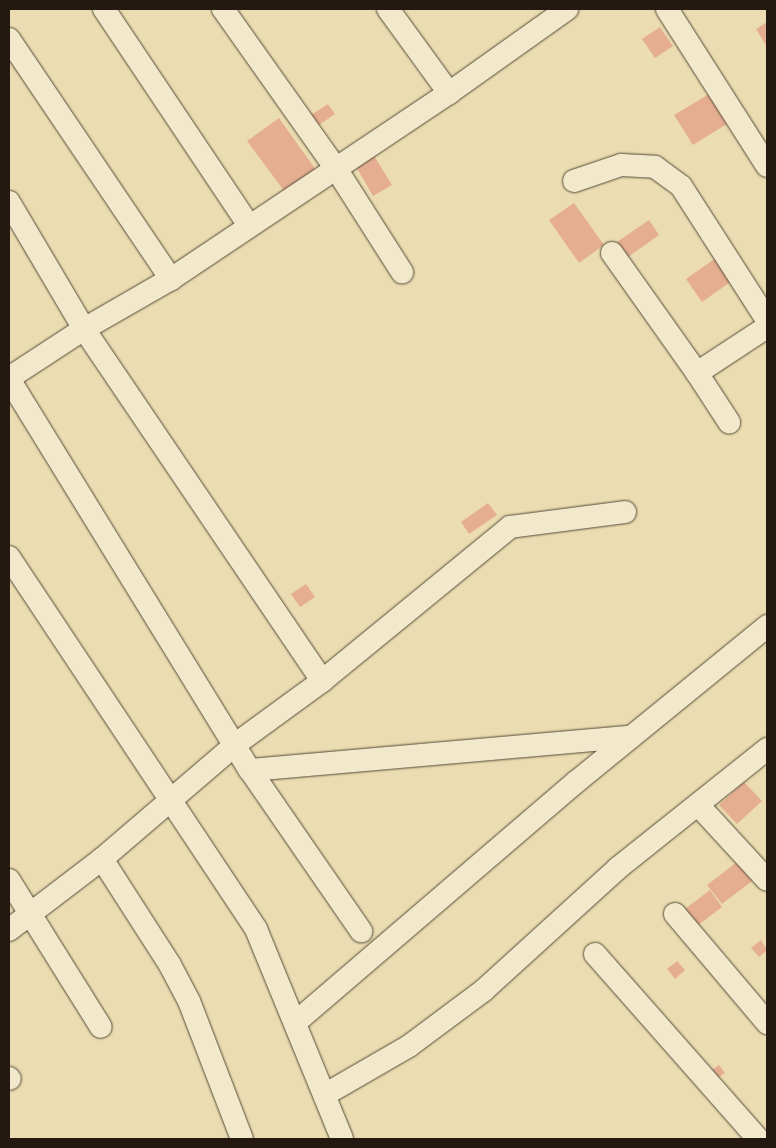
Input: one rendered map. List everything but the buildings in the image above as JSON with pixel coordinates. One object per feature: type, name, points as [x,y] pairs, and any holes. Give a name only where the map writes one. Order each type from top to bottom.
[{"type":"street","points":[[104,9],[249,226]]},
{"type":"street","points":[[223,9],[335,167],[402,272]]},
{"type":"street","points":[[388,9],[449,93]]},
{"type":"street","points":[[361,931],[250,770],[236,744],[9,379],[84,329],[171,279],[335,167],[449,93],[567,9]]},
{"type":"street","points":[[667,9],[767,166]]},
{"type":"street","points":[[9,39],[171,279]]},
{"type":"street","points":[[574,181],[621,165],[655,167],[681,186],[767,320]]},
{"type":"street","points":[[9,202],[84,329],[322,682]]},
{"type":"street","points":[[612,253],[698,373],[729,422]]},
{"type":"street","points":[[698,373],[767,327]]},
{"type":"street","points":[[9,930],[102,859],[170,803],[236,744],[322,682],[510,526],[625,512]]},
{"type":"street","points":[[9,556],[170,803],[256,929],[326,1094],[342,1139]]},
{"type":"street","points":[[296,1022],[631,737],[767,626]]},
{"type":"street","points":[[250,770],[631,737]]},
{"type":"street","points":[[326,1094],[409,1046],[484,990],[618,868],[699,806],[767,749]]},
{"type":"street","points":[[699,806],[767,880]]},
{"type":"street","points":[[102,859],[170,965],[188,1001],[242,1139]]},
{"type":"street","points":[[9,880],[101,1027]]},
{"type":"street","points":[[675,914],[767,1023]]},
{"type":"street","points":[[595,954],[758,1139]]}]
